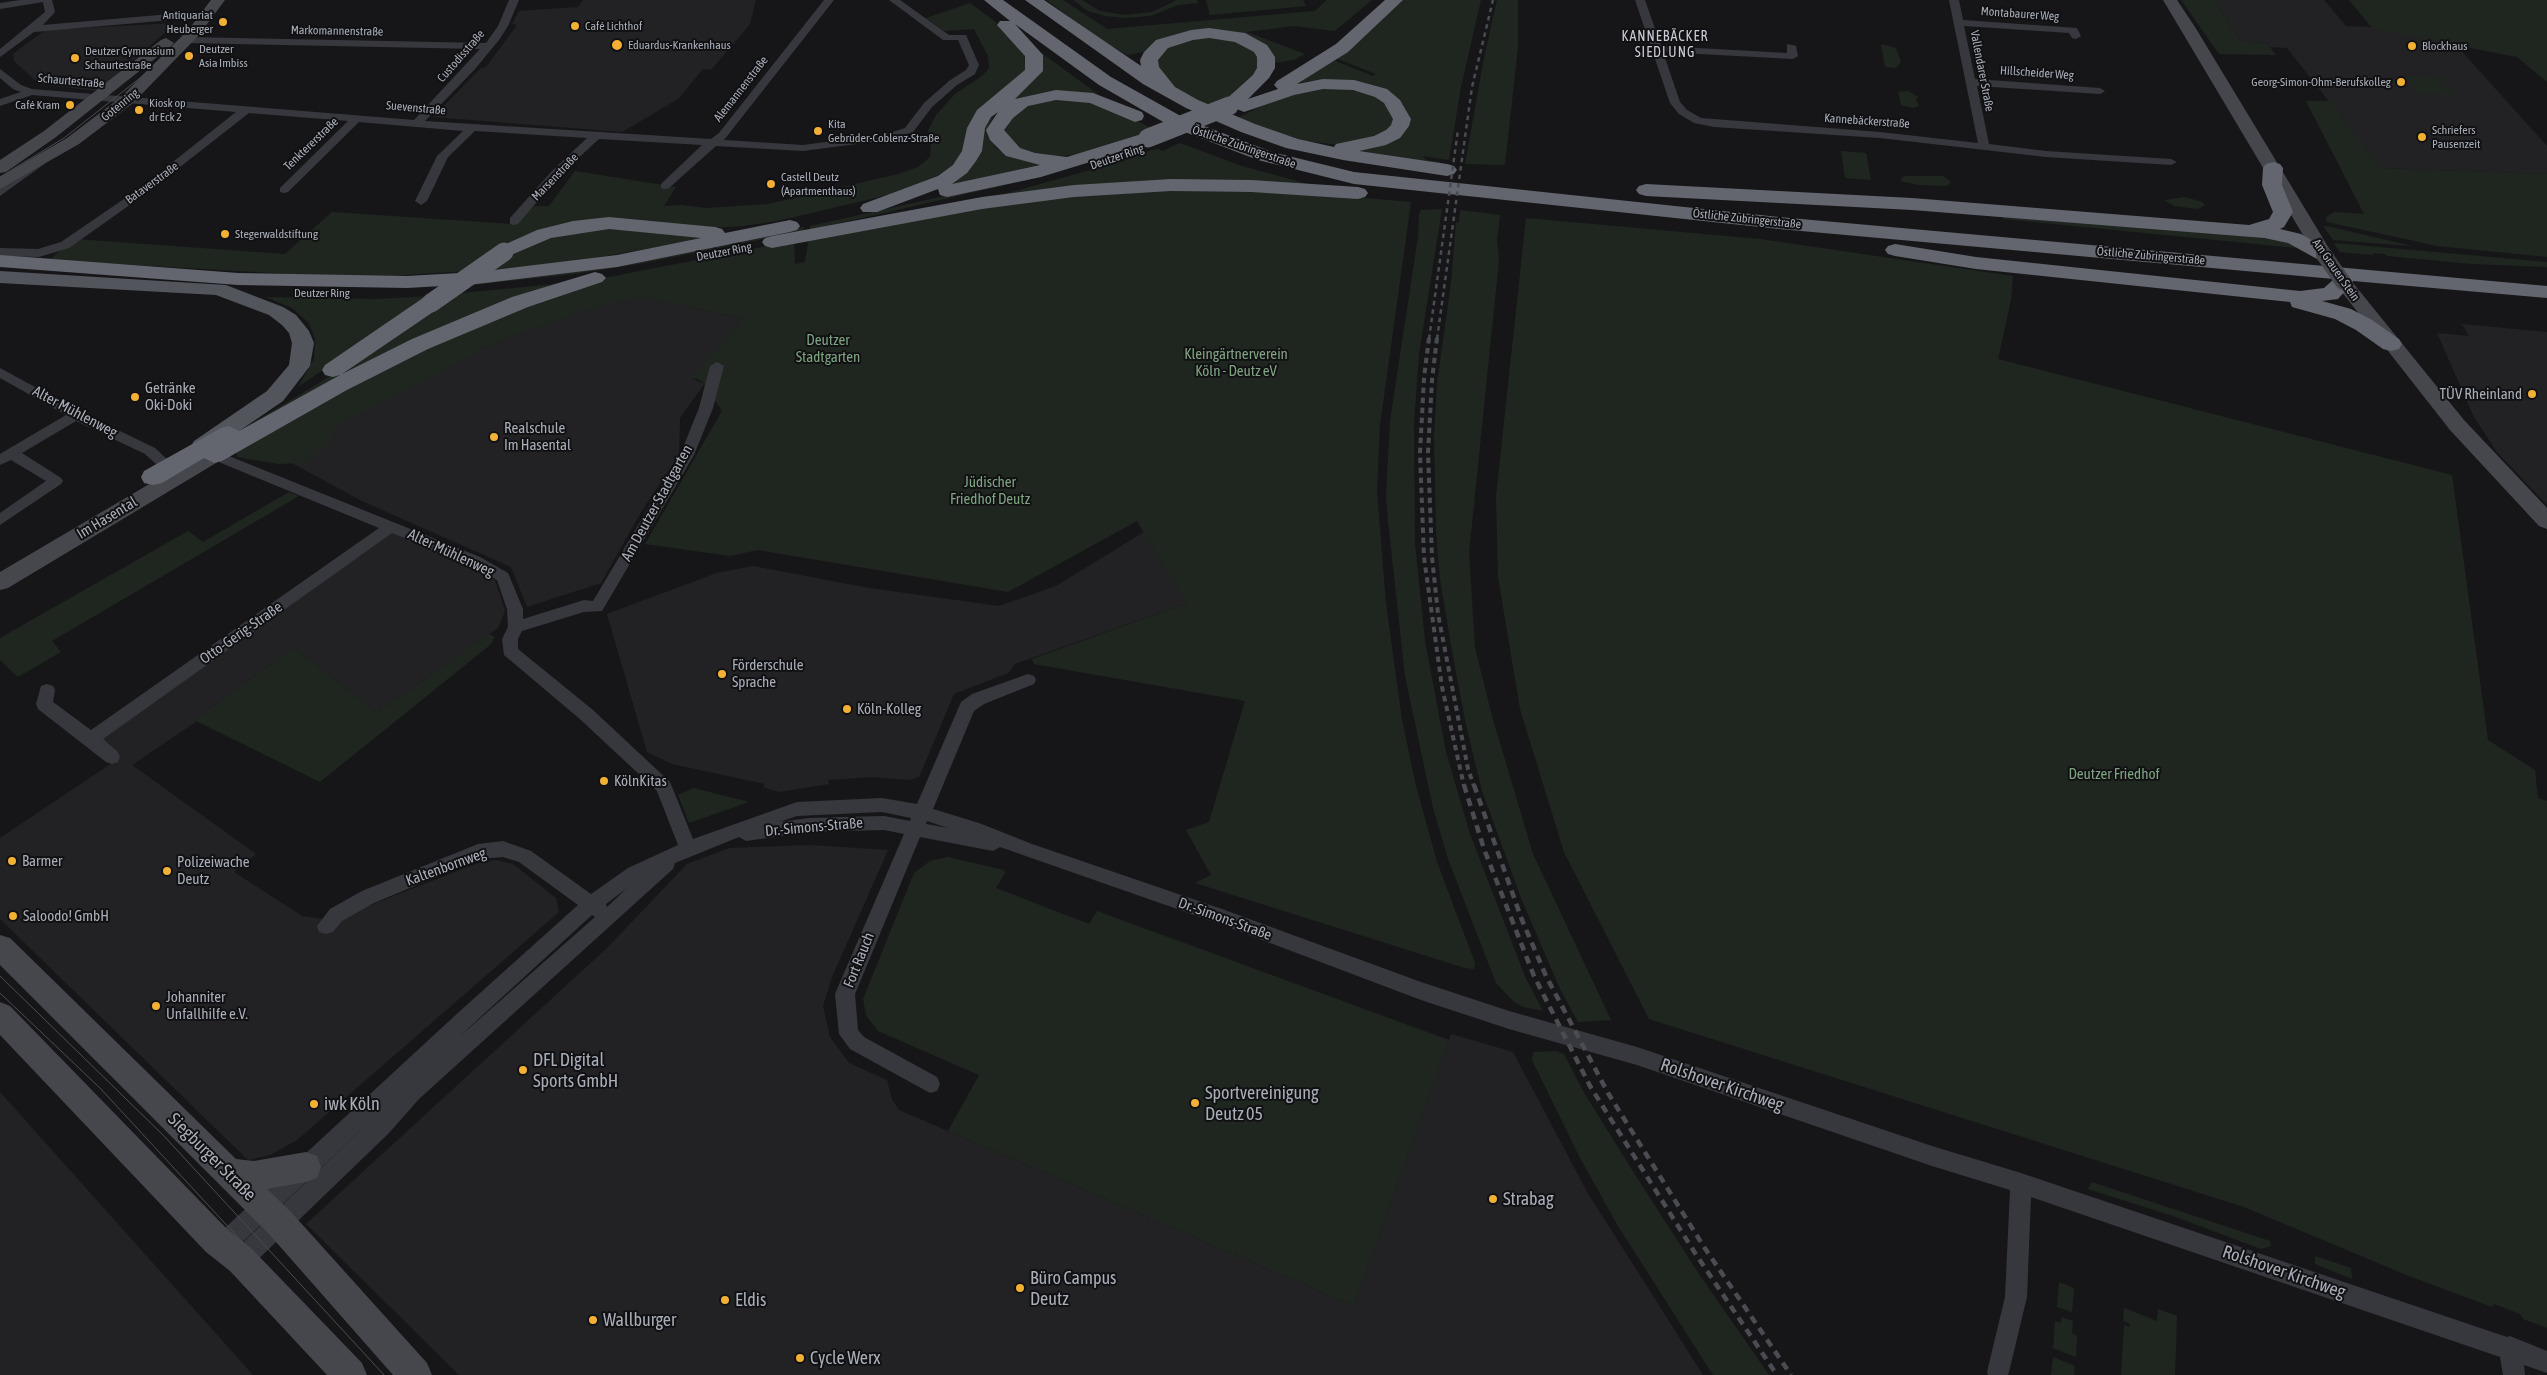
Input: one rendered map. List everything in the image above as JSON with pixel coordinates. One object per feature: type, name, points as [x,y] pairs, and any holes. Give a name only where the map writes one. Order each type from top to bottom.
[{"type":"highway","name":"Östliche Zubringerstraße","points":[[1012,0],[1035,23],[1105,81],[1179,123],[1264,156],[1354,178],[1779,223],[2547,292]]},
{"type":"highway","points":[[1033,0],[1170,92],[1192,104],[1248,128],[1293,144],[1391,163],[1560,181]]},
{"type":"highway","name":"Deutzer Ring","points":[[1322,55],[1378,0]]},
{"type":"highway","name":"Deutzer Ring","points":[[0,261],[238,279],[407,282],[477,278],[617,261],[1041,171],[1098,155],[1237,107],[1322,55],[1394,0]]},
{"type":"highway","name":"Östliche Zubringerstraße","points":[[985,1],[1035,23],[1152,96],[1206,125],[1285,153],[1346,167],[1408,176],[1776,212],[2046,230],[2547,277]]},
{"type":"highway","points":[[985,1],[1154,136]]},
{"type":"highway","points":[[870,208],[928,188],[945,180],[960,169],[972,151],[976,128],[984,114],[1016,88],[1034,70],[1034,55],[1028,46],[985,1]]},
{"type":"highway","points":[[1170,92],[1150,68],[1149,60],[1153,52],[1162,44],[1190,35],[1209,33],[1239,37],[1261,49],[1266,57],[1266,68],[1237,107]]},
{"type":"highway","points":[[1237,107],[1306,86],[1339,84],[1354,85],[1381,93],[1391,100],[1400,113],[1400,126],[1393,134],[1380,141],[1339,148],[1293,144]]},
{"type":"highway","points":[[1098,155],[1067,160],[1033,159],[1013,152],[1004,145],[995,130],[1006,114],[1022,102],[1056,95],[1093,98],[1154,136],[1353,193]]},
{"type":"highway","name":"Deutzer Ring","points":[[219,289],[307,293],[398,293],[470,289],[614,273],[772,242],[985,196],[1088,167],[1154,136]]},
{"type":"highway","points":[[2238,230],[2260,230],[2277,224],[2283,212],[2282,204],[2272,185],[2273,168]]},
{"type":"highway","points":[[772,242],[982,203],[1074,191],[1171,185],[1251,186],[1353,193],[1725,227],[2048,252],[2126,254]]},
{"type":"highway","points":[[2046,230],[1636,189],[1912,204],[2238,230],[2278,234],[2294,238],[2324,255]]},
{"type":"highway","points":[[156,475],[301,391],[393,331],[504,252],[544,234],[573,227],[609,223],[713,233],[813,220]]},
{"type":"highway","points":[[1725,227],[1976,263],[2269,295],[2300,297],[2330,294],[2343,282]]},
{"type":"highway","points":[[214,455],[339,385],[427,340],[534,297],[614,273]]},
{"type":"highway","points":[[2269,295],[2343,314],[2364,325],[2391,344]]},
{"type":"main road","name":"Gotenring","points":[[0,166],[21,155],[131,72],[175,35],[194,15],[204,0]]},
{"type":"main road","name":"Gotenring","points":[[0,184],[39,163],[72,141],[120,96],[145,84],[186,40],[218,0]]},
{"type":"main road","name":"Am Grauen Stein","points":[[2170,0],[2324,255],[2343,282],[2391,344],[2485,456],[2544,515]]},
{"type":"main road","points":[[120,96],[131,72]]},
{"type":"main road","name":"Deutzer Ring","points":[[0,277],[219,289]]},
{"type":"main road","points":[[156,475],[251,414],[275,396],[299,366],[303,343],[299,331],[289,320],[276,311],[219,289]]},
{"type":"main road","name":"Im Hasental","points":[[0,582],[214,455]]},
{"type":"main road","name":"Im Hasental","points":[[0,569],[156,475]]},
{"type":"main road","name":"Siegburger Straße","points":[[0,946],[272,1215],[415,1375]]},
{"type":"main road","points":[[0,1015],[350,1375]]},
{"type":"main road","points":[[230,1173],[254,1176],[306,1168]]},
{"type":"street","points":[[0,6],[39,0]]},
{"type":"street","points":[[0,54],[49,14],[47,0]]},
{"type":"street","name":"Custodisstraße","points":[[418,122],[488,46],[503,26],[514,0]]},
{"type":"street","name":"Alemannenstraße","points":[[665,186],[702,151],[723,136],[829,0]]},
{"type":"street","name":"Suevenstraße","points":[[120,96],[472,128],[598,134],[803,148],[887,138],[909,130],[928,105],[953,83],[971,72],[974,65],[962,38],[947,38],[894,0]]},
{"type":"street","name":"Kannebäckerstraße","points":[[1640,0],[1675,102],[1682,112],[1698,121],[1714,124],[1880,135],[2046,154],[2171,162]]},
{"type":"street","name":"Vallendarer Straße","points":[[1954,0],[1984,147]]},
{"type":"street","points":[[32,29],[194,15]]},
{"type":"street","name":"Montabaurer Weg","points":[[1959,23],[2073,30],[2076,36]]},
{"type":"street","name":"Markomannenstraße","points":[[186,40],[488,46]]},
{"type":"street","points":[[0,46],[13,44]]},
{"type":"street","points":[[1657,48],[1793,56],[1791,46]]},
{"type":"street","name":"Schaurtestraße","points":[[0,72],[16,87],[32,92],[98,98],[120,96]]},
{"type":"street","name":"Hillscheider Weg","points":[[1972,82],[2100,91]]},
{"type":"street","points":[[0,103],[32,92]]},
{"type":"street","name":"Bataverstraße","points":[[0,252],[39,253],[65,245],[144,190],[247,109]]},
{"type":"street","name":"Tenktererstraße","points":[[284,190],[358,117]]},
{"type":"street","points":[[421,201],[443,156],[472,128]]},
{"type":"street","name":"Marsenstraße","points":[[514,221],[556,173],[598,134]]},
{"type":"street","points":[[0,193],[39,163]]},
{"type":"street","name":"Am Deutzer Stadtgarten","points":[[516,627],[584,606],[597,607],[687,455],[706,408],[717,366]]},
{"type":"street","name":"Alter Mühlenweg","points":[[0,372],[76,415],[150,451],[164,462],[156,475]]},
{"type":"street","points":[[5,457],[76,415]]},
{"type":"street","name":"Alter Mühlenweg","points":[[214,455],[476,561],[503,577],[515,610],[516,627],[510,639],[510,650],[587,715],[664,787],[684,850]]},
{"type":"street","points":[[0,520],[56,481],[5,457]]},
{"type":"street","name":"Otto-Gerig-Straße","points":[[91,739],[392,526]]},
{"type":"street","points":[[917,820],[967,706],[978,699],[1028,680]]},
{"type":"street","points":[[47,690],[44,704],[112,757]]},
{"type":"street","name":"Dr.-Simons-Straße","points":[[684,850],[714,839],[809,825],[917,820],[1027,850],[1222,917],[1421,991]]},
{"type":"street","name":"Fort Rauch","points":[[917,820],[845,994],[846,1018],[849,1034],[857,1043],[930,1084]]},
{"type":"street","name":"Kaltenbornweg","points":[[326,926],[336,915],[368,897],[478,852],[503,849],[525,856],[607,916]]},
{"type":"street","points":[[231,1253],[272,1215],[382,1126],[406,1086],[467,1017],[592,904],[634,873],[684,850]]},
{"type":"street","points":[[272,1215],[306,1168],[406,1086],[684,850]]},
{"type":"street","name":"Rolshover Kirchweg","points":[[1421,991],[1509,1020],[1637,1056],[1932,1156],[2021,1182],[2510,1347],[2547,1362]]},
{"type":"street","points":[[1998,1372],[2016,1297],[2021,1218],[2021,1182]]},
{"type":"street","points":[[2510,1347],[2514,1375]]},
{"type":"shaded area","name":"Eduardus-Krankenhaus","points":[[583,0],[756,0],[750,24],[711,70],[703,69],[678,99],[622,132],[433,117],[480,69],[486,67],[517,25],[512,24],[519,11],[578,7]]},
{"type":"shaded area","name":"Georg-Simon-Ohm-Berufskolleg","points":[[2214,0],[2324,0],[2346,26],[2372,27],[2456,45],[2547,146],[2547,174],[2381,168],[2287,48],[2270,47],[2267,43],[2240,41]]},
{"type":"shaded area","name":"Deutzer Gymnasium Schaurtestraße","points":[[176,23],[98,91],[39,84],[14,61],[13,54],[45,30]]},
{"type":"shaded area","name":"Realschule Im Hasental","points":[[637,295],[744,319],[691,378],[704,384],[680,418],[679,455],[641,512],[601,583],[527,607],[511,567],[362,501],[277,455],[479,349],[575,313]]},
{"type":"shaded area","name":"TÜV Rheinland","points":[[2462,324],[2547,332],[2547,505],[2497,452],[2474,417],[2437,333],[2469,336]]},
{"type":"shaded area","points":[[391,531],[471,564],[495,580],[505,611],[498,628],[377,713],[294,647],[194,720],[197,721],[132,765],[256,854],[234,872],[302,916],[322,919],[348,914],[478,863],[495,860],[513,864],[556,898],[559,912],[297,1140],[270,1155],[248,1160],[0,919],[0,838],[121,757],[99,737]]},
{"type":"shaded area","points":[[1144,532],[1187,603],[1015,664],[1008,673],[954,694],[919,777],[909,780],[872,777],[828,780],[829,784],[779,792],[763,787],[765,784],[672,764],[647,752],[607,614],[717,573],[753,566],[869,588],[999,606],[1056,586]]},
{"type":"shaded area","points":[[810,845],[888,850],[832,977],[823,1006],[830,1037],[849,1063],[887,1080],[892,1100],[899,1110],[1354,1306],[1451,1034],[1513,1052],[1586,1190],[1703,1375],[459,1375],[306,1224],[607,948],[687,864],[730,848]]},
{"type":"shaded area","points":[[0,1092],[253,1375],[0,1375]]},
{"type":"green space","points":[[1047,0],[1063,0],[1107,29],[1315,11],[1327,0],[1372,0],[1335,31],[1294,26],[1247,32],[1305,54],[1294,60],[1274,63],[1265,44],[1187,31],[1159,40],[1143,52],[1127,55],[1093,35]]},
{"type":"green space","points":[[1073,0],[1082,0],[1100,11],[1125,15],[1152,12],[1177,0],[1197,0],[1198,3],[1178,5],[1150,16],[1125,18],[1105,16],[1088,11]]},
{"type":"green space","points":[[1206,0],[1303,0],[1306,6],[1210,15]]},
{"type":"green space","points":[[1401,0],[1481,0],[1461,87],[1449,160],[1423,156],[1426,160],[1440,162],[1440,166],[1343,152],[1367,149],[1406,110],[1403,105],[1399,101],[1329,80],[1300,82],[1333,60],[1373,76],[1376,74],[1335,58],[1363,38]]},
{"type":"green space","points":[[1497,0],[1518,0],[1518,47],[1505,165],[1465,164],[1484,58]]},
{"type":"green space","points":[[2181,0],[2214,0],[2240,41],[2267,43],[2276,55],[2219,54]]},
{"type":"green space","points":[[2349,0],[2547,0],[2547,82],[2517,57],[2373,29]]},
{"type":"green space","points":[[970,3],[1005,29],[1025,52],[1027,69],[968,141],[953,170],[905,191],[777,221],[743,226],[712,228],[592,220],[466,271],[391,276],[324,276],[49,260],[75,239],[285,254],[332,212],[512,224],[534,206],[549,206],[575,171],[676,187],[664,206],[681,205],[706,208],[769,204],[898,174],[918,167],[930,157],[931,149],[928,131],[936,115],[955,94],[982,76],[989,68],[988,56],[974,29],[944,31],[926,18]]},
{"type":"green space","points":[[1203,36],[1242,42],[1258,55],[1259,68],[1240,93],[1208,108],[1180,93],[1154,65],[1164,47]]},
{"type":"green space","points":[[1881,44],[1896,48],[1901,62],[1896,68],[1885,67]]},
{"type":"green space","points":[[1039,51],[1099,95],[1090,94],[1001,109],[993,117],[988,129],[988,136],[997,149],[1016,159],[1046,163],[935,189],[952,181],[983,124],[1014,96]]},
{"type":"green space","points":[[2404,76],[2438,77],[2454,95],[2419,93]]},
{"type":"green space","points":[[1339,86],[1378,96],[1394,113],[1393,125],[1374,140],[1340,145],[1305,141],[1235,119],[1264,105],[1309,89]]},
{"type":"green space","points":[[1908,91],[1919,97],[1916,99],[1919,106],[1913,108],[1901,105],[1898,92]]},
{"type":"green space","points":[[1078,99],[1127,115],[1154,130],[1076,155],[1060,156],[1030,154],[1003,138],[1002,124],[1008,116],[1037,101]]},
{"type":"green space","points":[[2306,101],[2329,101],[2381,168],[2547,174],[2547,257],[2437,246],[2327,222],[2326,217],[2334,212],[2364,214]]},
{"type":"green space","points":[[1157,138],[1144,146],[1040,177],[810,230],[810,226],[958,193]]},
{"type":"green space","points":[[1180,143],[1242,166],[1312,185],[1001,195],[1101,167],[1152,150],[1159,149],[1162,151]]},
{"type":"green space","points":[[1841,151],[1866,153],[1871,180],[1845,178]]},
{"type":"green space","points":[[1904,176],[1943,176],[1951,182],[1947,186],[1919,185],[1900,181]]},
{"type":"green space","points":[[1113,190],[1307,193],[1411,202],[1380,425],[1377,492],[1386,603],[1402,720],[1416,786],[1437,862],[1475,963],[1474,969],[1465,968],[1195,883],[1211,875],[1186,830],[1209,822],[1245,701],[1034,664],[1032,659],[1187,603],[1137,521],[1008,592],[758,550],[730,556],[645,544],[722,411],[704,384],[698,379],[690,378],[744,319],[645,297],[619,301],[576,313],[479,349],[462,361],[336,426],[328,445],[302,463],[280,464],[237,457],[236,452],[403,359],[569,288],[609,277],[794,241],[795,264],[805,262],[809,238],[923,216]]},
{"type":"green space","points":[[2185,197],[2202,202],[2205,205],[2198,209],[2174,206],[2164,200]]},
{"type":"green space","points":[[1442,209],[1419,354],[1414,423],[1415,543],[1425,641],[1446,752],[1470,834],[1526,979],[1543,1011],[1523,1007],[1514,1002],[1496,983],[1448,859],[1433,808],[1405,676],[1386,496],[1390,421],[1418,237],[1419,214],[1421,210]]},
{"type":"green space","points":[[1460,210],[1500,215],[1497,241],[1499,260],[1469,553],[1475,648],[1492,716],[1533,854],[1611,1020],[1578,1022],[1560,989],[1521,898],[1482,791],[1466,725],[1452,651],[1440,579],[1436,532],[1434,436],[1437,383],[1451,283],[1456,222],[1459,222]]},
{"type":"green space","points":[[2003,216],[2253,237],[2292,243],[2307,249],[2003,219]]},
{"type":"green space","name":"Deutzer Friedhof","points":[[1526,218],[1760,239],[2013,276],[2011,300],[1998,359],[2452,475],[2488,740],[2535,770],[2538,798],[2547,801],[2547,1328],[2523,1319],[2520,1314],[2494,1304],[2492,1307],[2409,1276],[2244,1207],[1649,1019],[1564,852],[1520,709],[1498,577],[1496,496]]},
{"type":"green space","points":[[2323,226],[2331,227],[2412,246],[2333,240]]},
{"type":"green space","points":[[804,227],[803,231],[639,264],[574,274],[463,286]]},
{"type":"green space","points":[[599,228],[721,236],[570,262],[484,271],[532,242]]},
{"type":"green space","points":[[2334,243],[2547,262],[2547,267],[2472,264],[2387,256],[2374,253],[2372,255],[2340,252]]},
{"type":"green space","points":[[577,282],[544,292],[155,481],[311,388],[405,328],[451,294]]},
{"type":"green space","points":[[431,296],[298,387],[314,359],[315,339],[309,323],[292,308],[266,297],[377,299]]},
{"type":"green space","points":[[289,492],[299,496],[52,641],[61,652],[18,677],[0,660],[0,638],[188,531],[203,542]]},
{"type":"green space","points":[[489,634],[495,637],[490,645],[320,782],[194,720],[294,647],[377,713]]},
{"type":"green space","points":[[694,788],[749,802],[689,823],[678,795]]},
{"type":"green space","name":"Sportvereinigung Deutz 05","points":[[947,857],[1004,870],[1005,873],[996,888],[1089,924],[1097,911],[1449,1040],[1354,1306],[948,1131],[979,1075],[878,1031],[866,1015],[863,999],[914,873],[930,861]]},
{"type":"green space","points":[[1556,1051],[1564,1054],[1583,1091],[1634,1173],[1695,1268],[1769,1375],[1713,1375],[1618,1226],[1580,1158],[1532,1060],[1533,1052]]},
{"type":"green space","points":[[2092,1182],[2270,1241],[2271,1246],[2261,1249],[2176,1217],[2088,1189]]},
{"type":"green space","points":[[2315,1256],[2351,1268],[2352,1279],[2315,1264]]},
{"type":"green space","points":[[2059,1282],[2074,1288],[2072,1312],[2057,1307]]},
{"type":"green space","points":[[2124,1308],[2157,1321],[2158,1309],[2177,1316],[2175,1375],[2121,1375],[2124,1325],[2130,1327],[2130,1324],[2123,1321]]},
{"type":"green space","points":[[2061,1317],[2073,1321],[2072,1333],[2077,1336],[2076,1357],[2053,1348],[2055,1321],[2061,1323]]},
{"type":"green space","points":[[2053,1357],[2075,1366],[2074,1375],[2051,1375]]},
{"type":"tram line","points":[[0,177],[64,138],[140,78],[184,37],[213,0]]},
{"type":"tram line","points":[[0,976],[164,1136],[384,1375]]},
{"type":"tram line","points":[[0,993],[100,1088],[365,1375]]},
{"type":"railway","points":[[1437,339],[1472,87],[1493,0]]},
{"type":"railway","points":[[1429,339],[1458,130]]},
{"type":"railway","points":[[1429,338],[1424,378],[1420,453],[1424,557],[1442,687],[1464,786]]},
{"type":"railway","points":[[1437,338],[1432,380],[1428,453],[1432,557],[1438,614],[1468,769],[1474,786]]},
{"type":"railway","points":[[1464,785],[1484,849],[1534,976],[1590,1086],[1695,1253],[1777,1375]]},
{"type":"railway","points":[[1474,785],[1522,920],[1546,976],[1608,1093],[1704,1247],[1791,1375]]},
{"type":"place","name":"Antiquariat Heuberger","points":[[223,22]]},
{"type":"place","name":"Café Lichthof","points":[[575,26]]},
{"type":"place","name":"Eduardus-Krankenhaus","points":[[617,45]]},
{"type":"place","name":"Blockhaus","points":[[2412,46]]},
{"type":"place","name":"Deutzer Asia Imbiss","points":[[189,56]]},
{"type":"place","name":"Deutzer Gymnasium Schaurtestraße","points":[[75,58]]},
{"type":"place","name":"Georg-Simon-Ohm-Berufskolleg","points":[[2401,82]]},
{"type":"place","name":"Café Kram","points":[[70,105]]},
{"type":"place","name":"Kiosk op dr Eck 2","points":[[139,110]]},
{"type":"place","name":"Kita Gebrüder-Coblenz-Straße","points":[[818,131]]},
{"type":"place","name":"Schriefers Pausenzeit","points":[[2422,137]]},
{"type":"place","name":"Castell Deutz (Apartmenthaus)","points":[[771,184]]},
{"type":"place","name":"Stegerwaldstiftung","points":[[225,234]]},
{"type":"place","name":"TÜV Rheinland","points":[[2532,394]]},
{"type":"place","name":"Getränke Oki-Doki","points":[[135,397]]},
{"type":"place","name":"Realschule Im Hasental","points":[[494,437]]},
{"type":"place","name":"Förderschule Sprache","points":[[722,674]]},
{"type":"place","name":"Köln-Kolleg","points":[[847,709]]},
{"type":"place","name":"KölnKitas","points":[[604,781]]},
{"type":"place","name":"Barmer","points":[[12,861]]},
{"type":"place","name":"Polizeiwache Deutz","points":[[167,871]]},
{"type":"place","name":"Saloodo! GmbH","points":[[13,916]]},
{"type":"place","name":"Johanniter Unfallhilfe e.V.","points":[[156,1006]]},
{"type":"place","name":"DFL Digital Sports GmbH","points":[[523,1070]]},
{"type":"place","name":"Sportvereinigung Deutz 05","points":[[1195,1103]]},
{"type":"place","name":"iwk Köln","points":[[314,1104]]},
{"type":"place","name":"Strabag","points":[[1493,1199]]},
{"type":"place","name":"Büro Campus Deutz","points":[[1020,1288]]},
{"type":"place","name":"Eldis","points":[[725,1300]]},
{"type":"place","name":"Wallburger","points":[[593,1320]]},
{"type":"place","name":"Cycle Werx","points":[[800,1358]]},
{"type":"district","name":"KANNEBÄCKER SIEDLUNG","points":[[1665,46]]},
{"type":"park label","name":"Deutzer Stadtgarten","points":[[828,348]]},
{"type":"park label","name":"Kleingärtnerverein Köln - Deutz eV","points":[[1236,362]]},
{"type":"park label","name":"Jüdischer Friedhof Deutz","points":[[990,490]]}]
